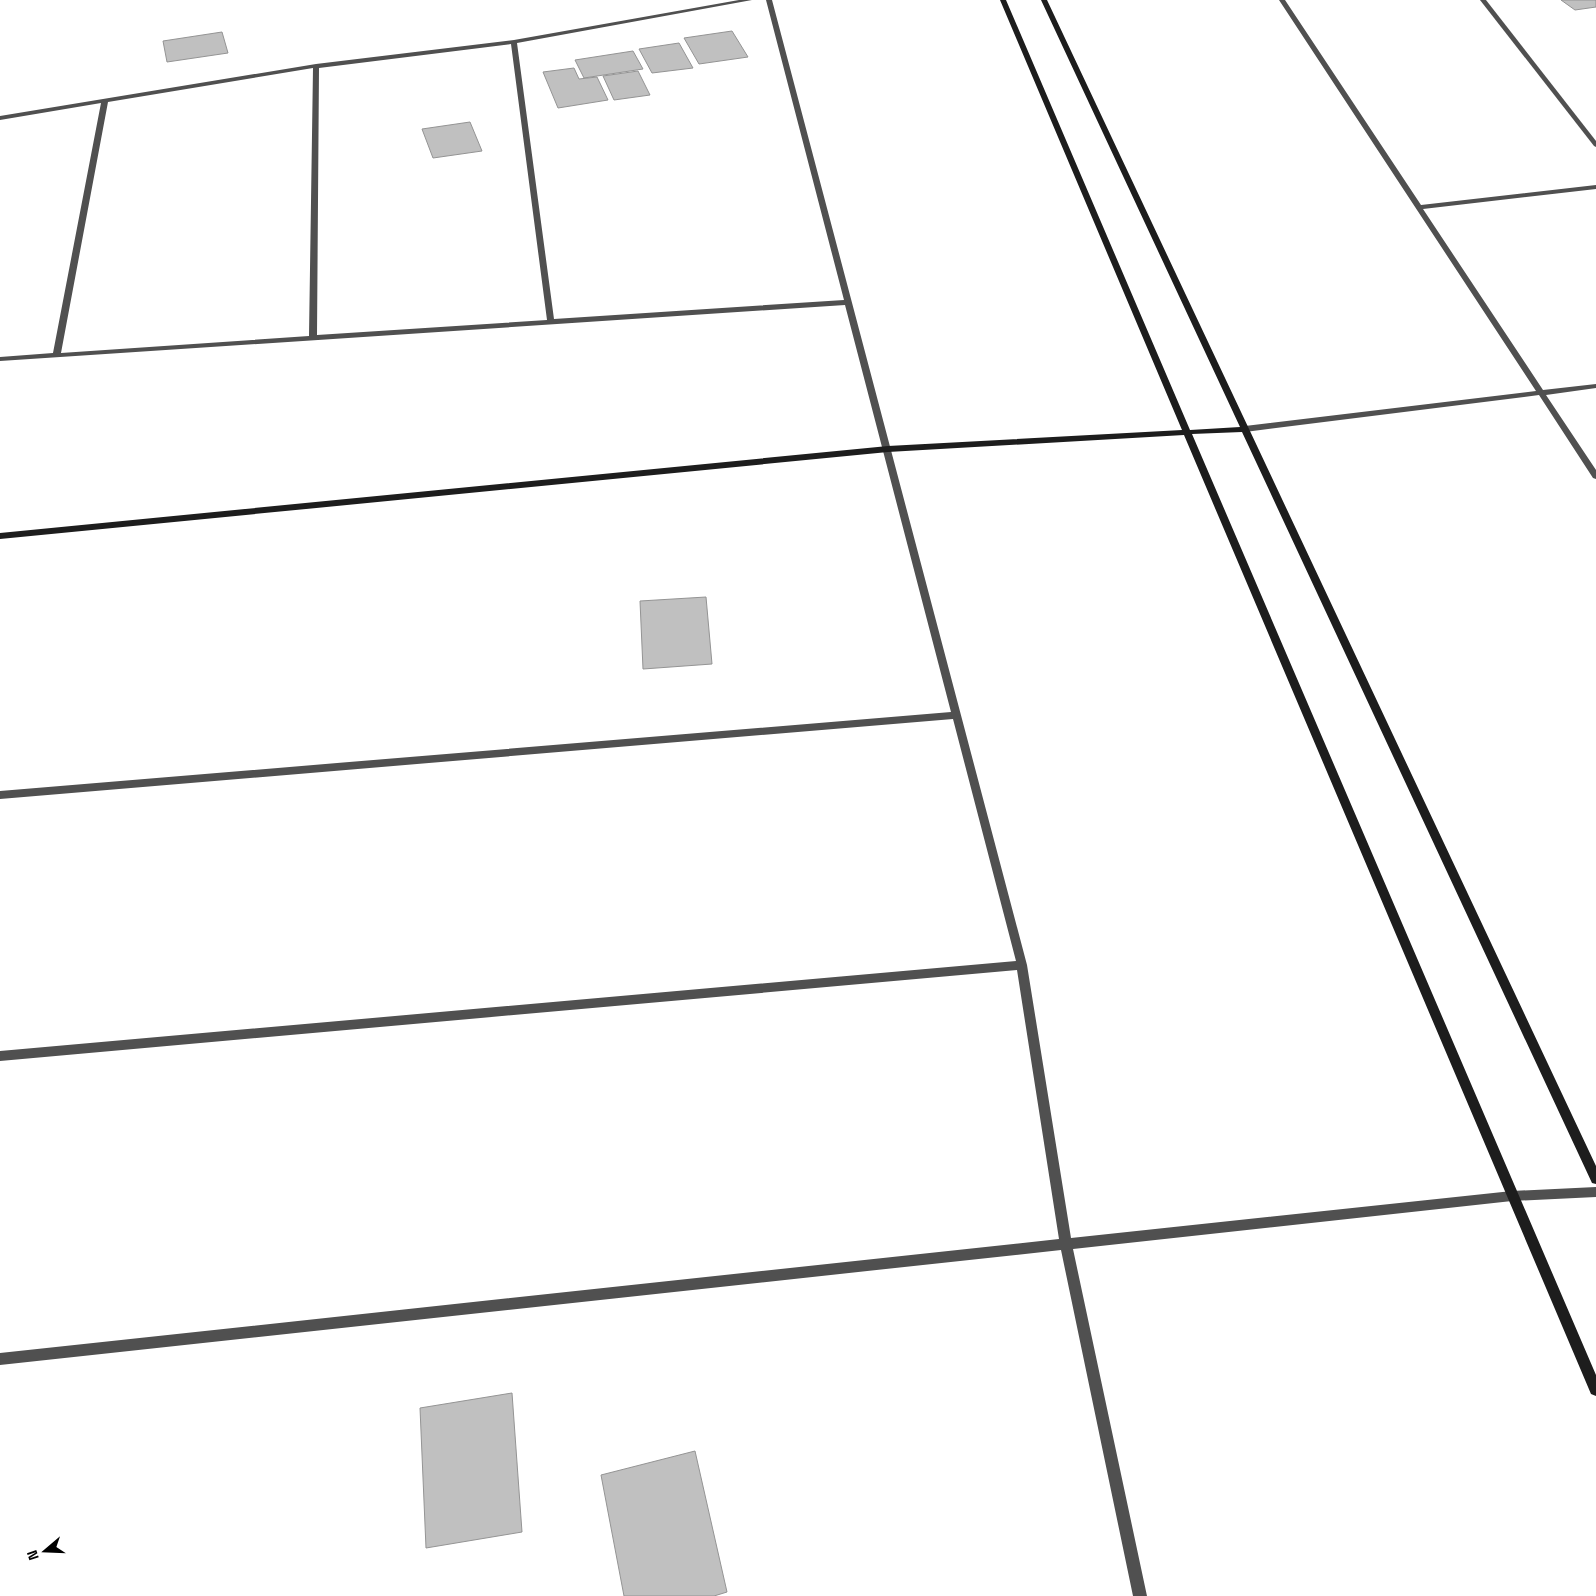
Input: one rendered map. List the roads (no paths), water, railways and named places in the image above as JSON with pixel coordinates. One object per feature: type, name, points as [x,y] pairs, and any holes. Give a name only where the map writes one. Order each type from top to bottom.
[{"type":"street","points":[[0,118],[316,66],[514,42],[749,0]]},
{"type":"street","points":[[769,0],[1022,965],[1066,1244],[1140,1596]]},
{"type":"street","points":[[1003,0],[1596,1390]]},
{"type":"street","points":[[1044,0],[1596,1179]]},
{"type":"street","points":[[1282,0],[1596,476]]},
{"type":"street","points":[[1483,0],[1596,145]]},
{"type":"street","points":[[514,42],[551,323]]},
{"type":"street","points":[[313,338],[316,66]]},
{"type":"street","points":[[58,355],[105,101]]},
{"type":"street","points":[[1418,207],[1596,187]]},
{"type":"street","points":[[0,359],[849,302]]},
{"type":"street","points":[[0,536],[888,449],[1245,430],[1596,386]]},
{"type":"street","points":[[0,795],[957,715]]},
{"type":"street","points":[[0,1056],[1022,965]]},
{"type":"street","points":[[0,1359],[1512,1196],[1596,1192]]}]
